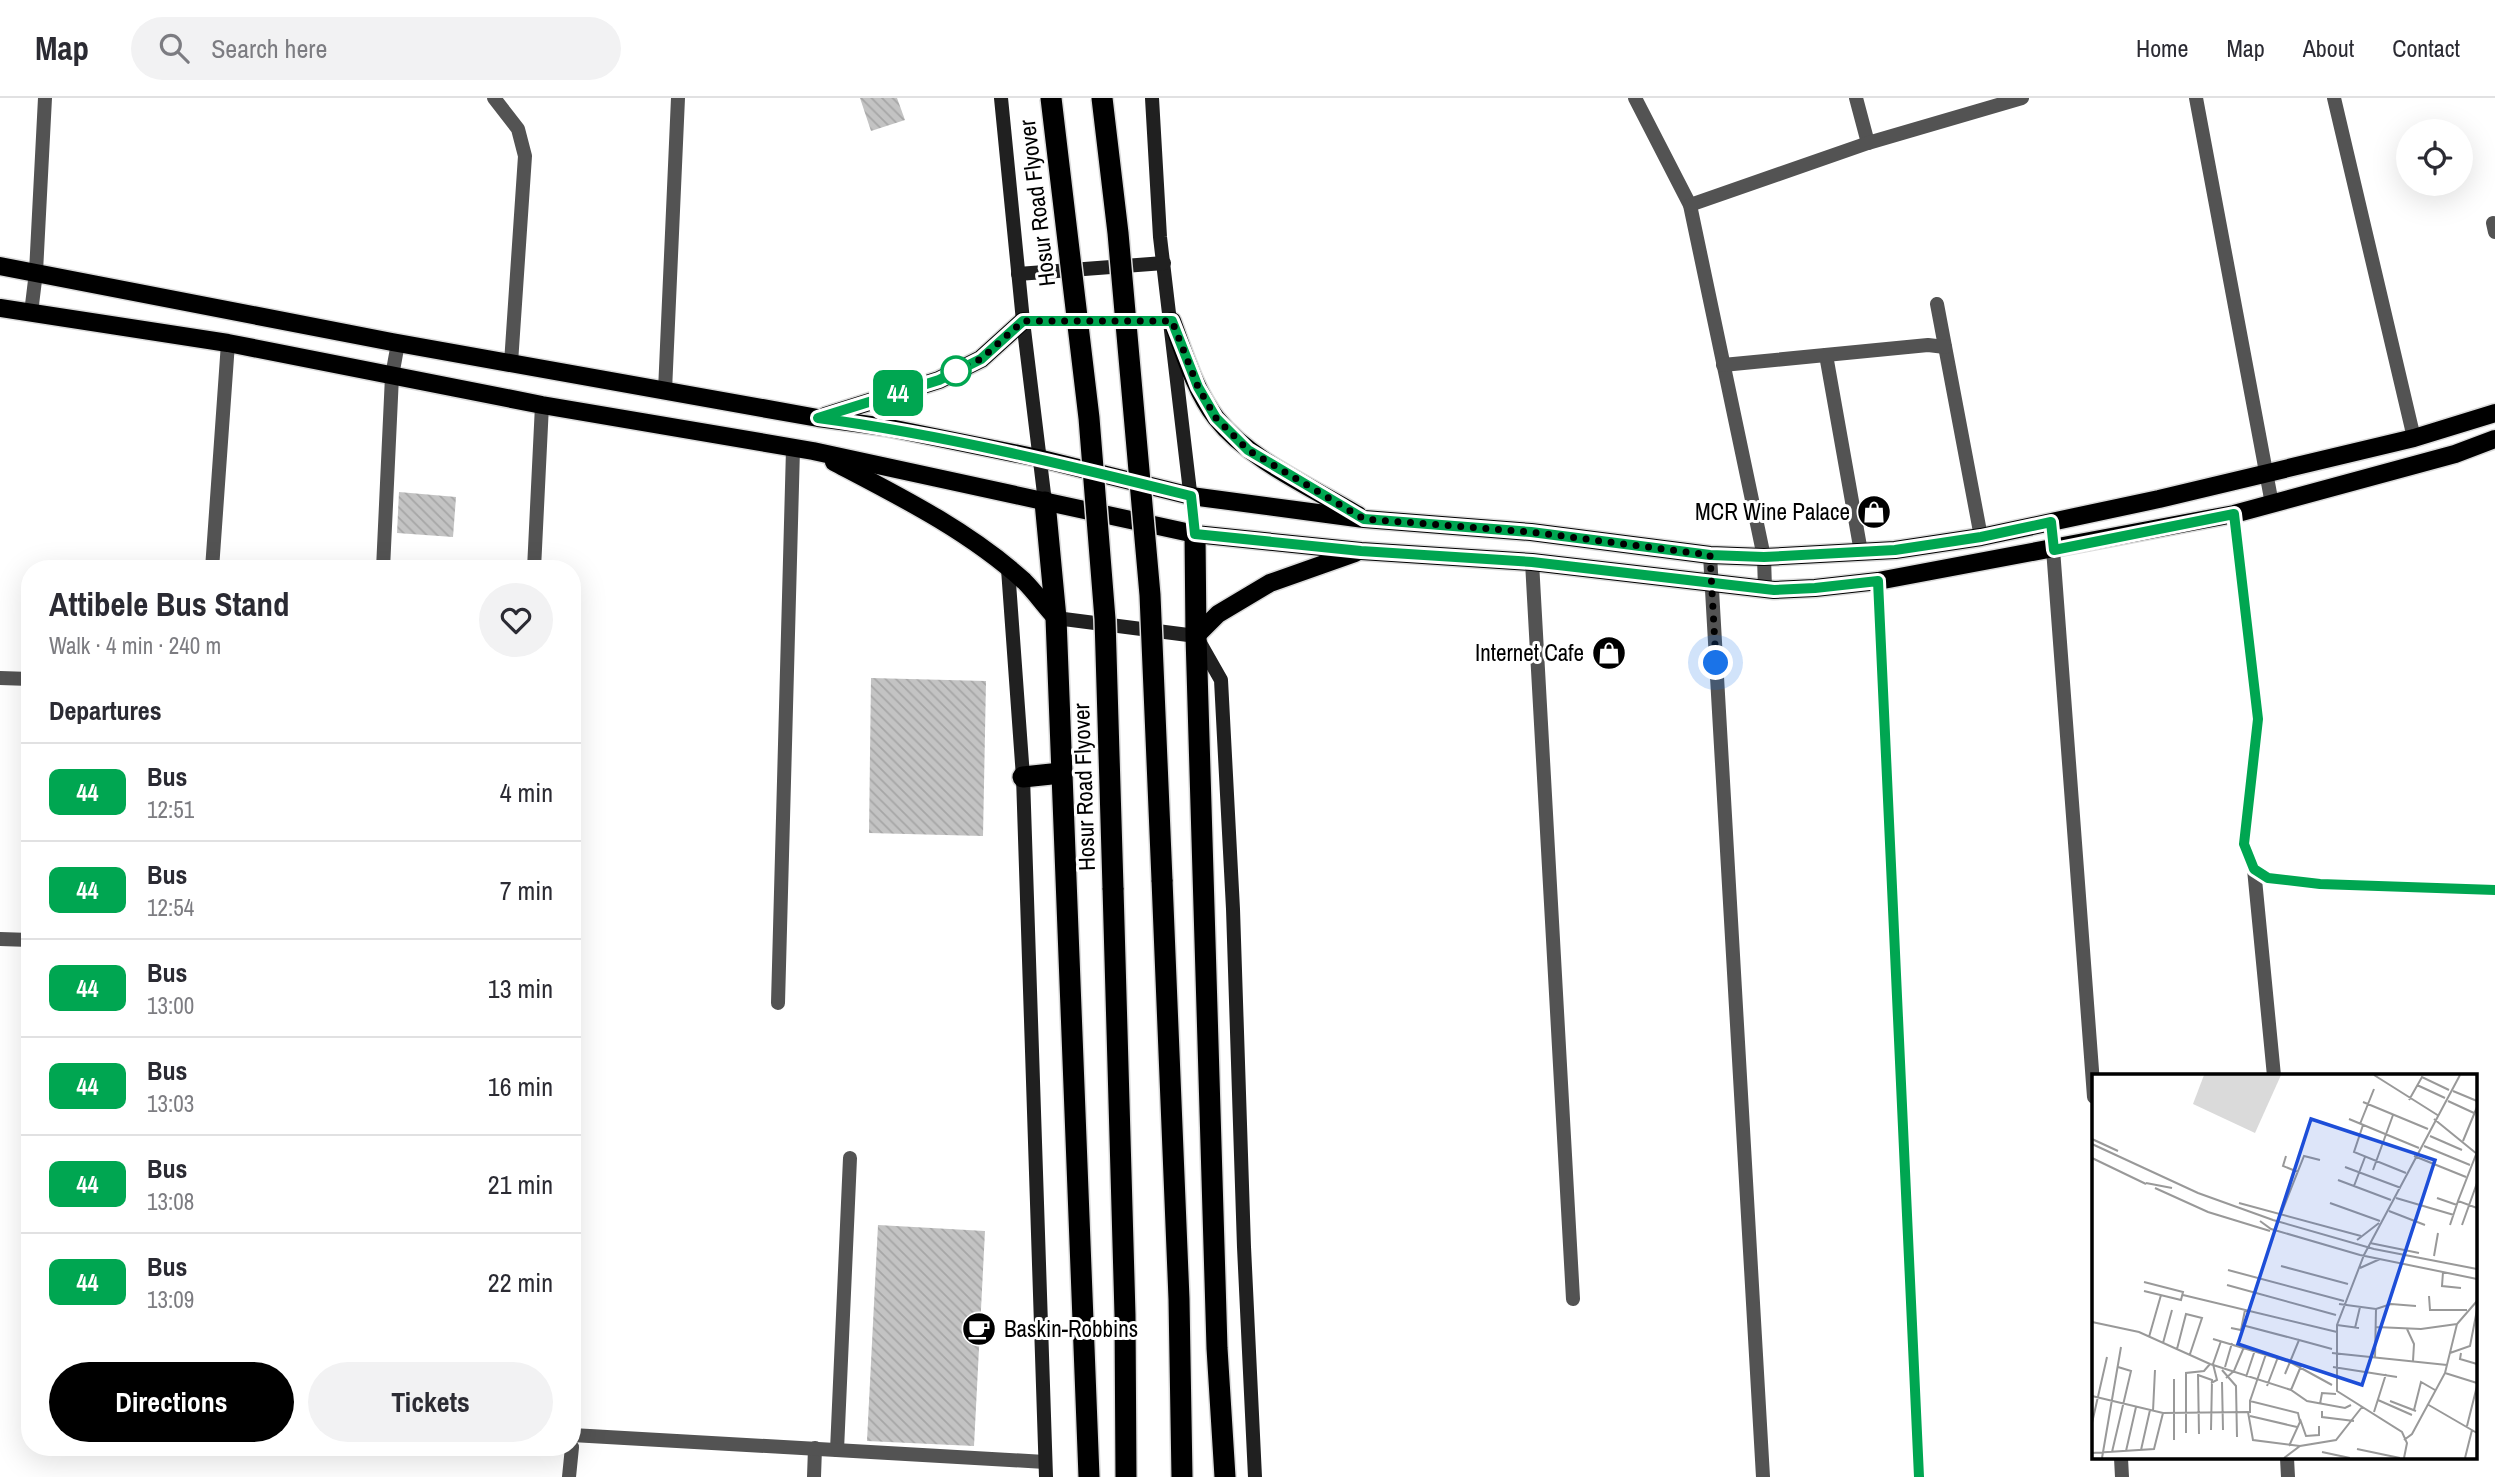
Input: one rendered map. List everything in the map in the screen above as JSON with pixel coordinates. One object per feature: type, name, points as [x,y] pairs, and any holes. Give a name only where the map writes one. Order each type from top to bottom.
[{"type":"highway","name":"Hosur Road Flyover","points":[[1051,98],[1089,418],[1105,619],[1125,1315],[1126,1477]]},
{"type":"highway","points":[[1102,98],[1118,233],[1150,595],[1179,1299],[1182,1477]]},
{"type":"highway","points":[[1045,502],[1056,618],[1089,1477]]},
{"type":"highway","points":[[1195,534],[1217,1348],[1225,1477]]},
{"type":"highway","points":[[1023,778],[1061,774]]},
{"type":"main road","points":[[0,266],[398,343],[885,428],[1038,458],[1191,496],[1364,519],[1531,532],[1710,555],[1764,557],[1895,550],[1981,537],[2160,499],[2414,438],[2495,414]]},
{"type":"main road","points":[[0,309],[228,343],[542,405],[813,452],[1195,534],[1361,551],[1532,562],[1765,589],[1815,588],[1878,581],[2234,514],[2455,454],[2495,439]]},
{"type":"main road","points":[[818,418],[939,380],[981,359],[1023,321]]},
{"type":"main road","points":[[1172,321],[1198,387],[1216,418],[1248,450],[1364,519]]},
{"type":"main road","points":[[813,452],[897,494],[967,539],[1025,582],[1056,618]]},
{"type":"main road","points":[[1361,551],[1364,519]]},
{"type":"main road","points":[[1196,636],[1218,614],[1270,583],[1361,551]]},
{"type":"street","points":[[30,313],[36,272],[46,98]]},
{"type":"street","points":[[494,98],[518,129],[525,156],[511,363]]},
{"type":"street","points":[[665,391],[678,98]]},
{"type":"street","points":[[1001,98],[1023,321],[1045,502]]},
{"type":"street","points":[[1152,98],[1164,263],[1195,534]]},
{"type":"street","points":[[1635,98],[1690,205],[1764,557],[1765,589]]},
{"type":"street","points":[[1856,98],[1868,143]]},
{"type":"street","points":[[1690,205],[1868,143],[2022,98]]},
{"type":"street","points":[[2196,98],[2272,504]]},
{"type":"street","points":[[2334,98],[2414,438]]},
{"type":"street","points":[[1018,274],[1164,263]]},
{"type":"street","points":[[1937,304],[1981,537]]},
{"type":"street","points":[[1023,321],[1172,321]]},
{"type":"street","points":[[213,560],[228,343]]},
{"type":"street","points":[[383,560],[392,376],[398,343]]},
{"type":"street","points":[[1723,365],[1928,345],[1945,347]]},
{"type":"street","points":[[1826,355],[1861,552]]},
{"type":"street","points":[[534,560],[542,405]]},
{"type":"street","points":[[778,1003],[793,449]]},
{"type":"street","points":[[2234,514],[2258,719],[2244,844],[2254,869],[2274,1074]]},
{"type":"street","points":[[2051,522],[2092,1074]]},
{"type":"street","points":[[1710,555],[1763,1477]]},
{"type":"street","points":[[1532,562],[1573,1299]]},
{"type":"street","points":[[1008,569],[1023,778],[1046,1477]]},
{"type":"street","points":[[1878,581],[1919,1477]]},
{"type":"street","points":[[1056,618],[1196,636],[1221,680],[1233,909],[1255,1477]]},
{"type":"street","points":[[0,678],[21,679]]},
{"type":"street","points":[[2254,869],[2268,878],[2320,884],[2495,890]]},
{"type":"street","points":[[0,939],[21,940]]},
{"type":"street","points":[[837,1450],[850,1158]]},
{"type":"street","points":[[581,1435],[1045,1462]]},
{"type":"street","points":[[814,1477],[815,1448]]},
{"type":"street","points":[[569,1477],[571,1456]]},
{"type":"building","points":[[860,98],[897,98],[905,120],[871,131]]},
{"type":"building","points":[[399,492],[456,497],[453,537],[397,533]]},
{"type":"building","points":[[871,678],[986,681],[983,836],[869,833]]},
{"type":"building","points":[[878,1225],[985,1231],[974,1446],[867,1441]]},
{"type":"bus line","name":"44","points":[[1919,1477],[1878,581],[1774,590],[1532,562],[1361,551],[1195,534],[1191,496],[1038,458],[885,428],[818,418],[939,380],[981,359],[1023,321],[1172,321],[1198,387],[1216,418],[1248,450],[1364,519],[1531,532],[1710,555],[1764,557],[1895,550],[1981,537],[2051,522],[2054,550],[2234,514],[2258,719],[2244,844],[2254,869],[2268,878],[2320,884],[2495,890]]},
{"type":"place","name":"MCR Wine Palace","points":[[1874,512]]},
{"type":"place","name":"Internet Cafe","points":[[1609,653]]},
{"type":"place","name":"Baskin-Robbins","points":[[979,1329]]},
{"type":"route","points":[[956,371],[981,359],[1023,321],[1172,321],[1198,387],[1216,418],[1248,450],[1364,519],[1531,532],[1710,555],[1716,663]]}]
